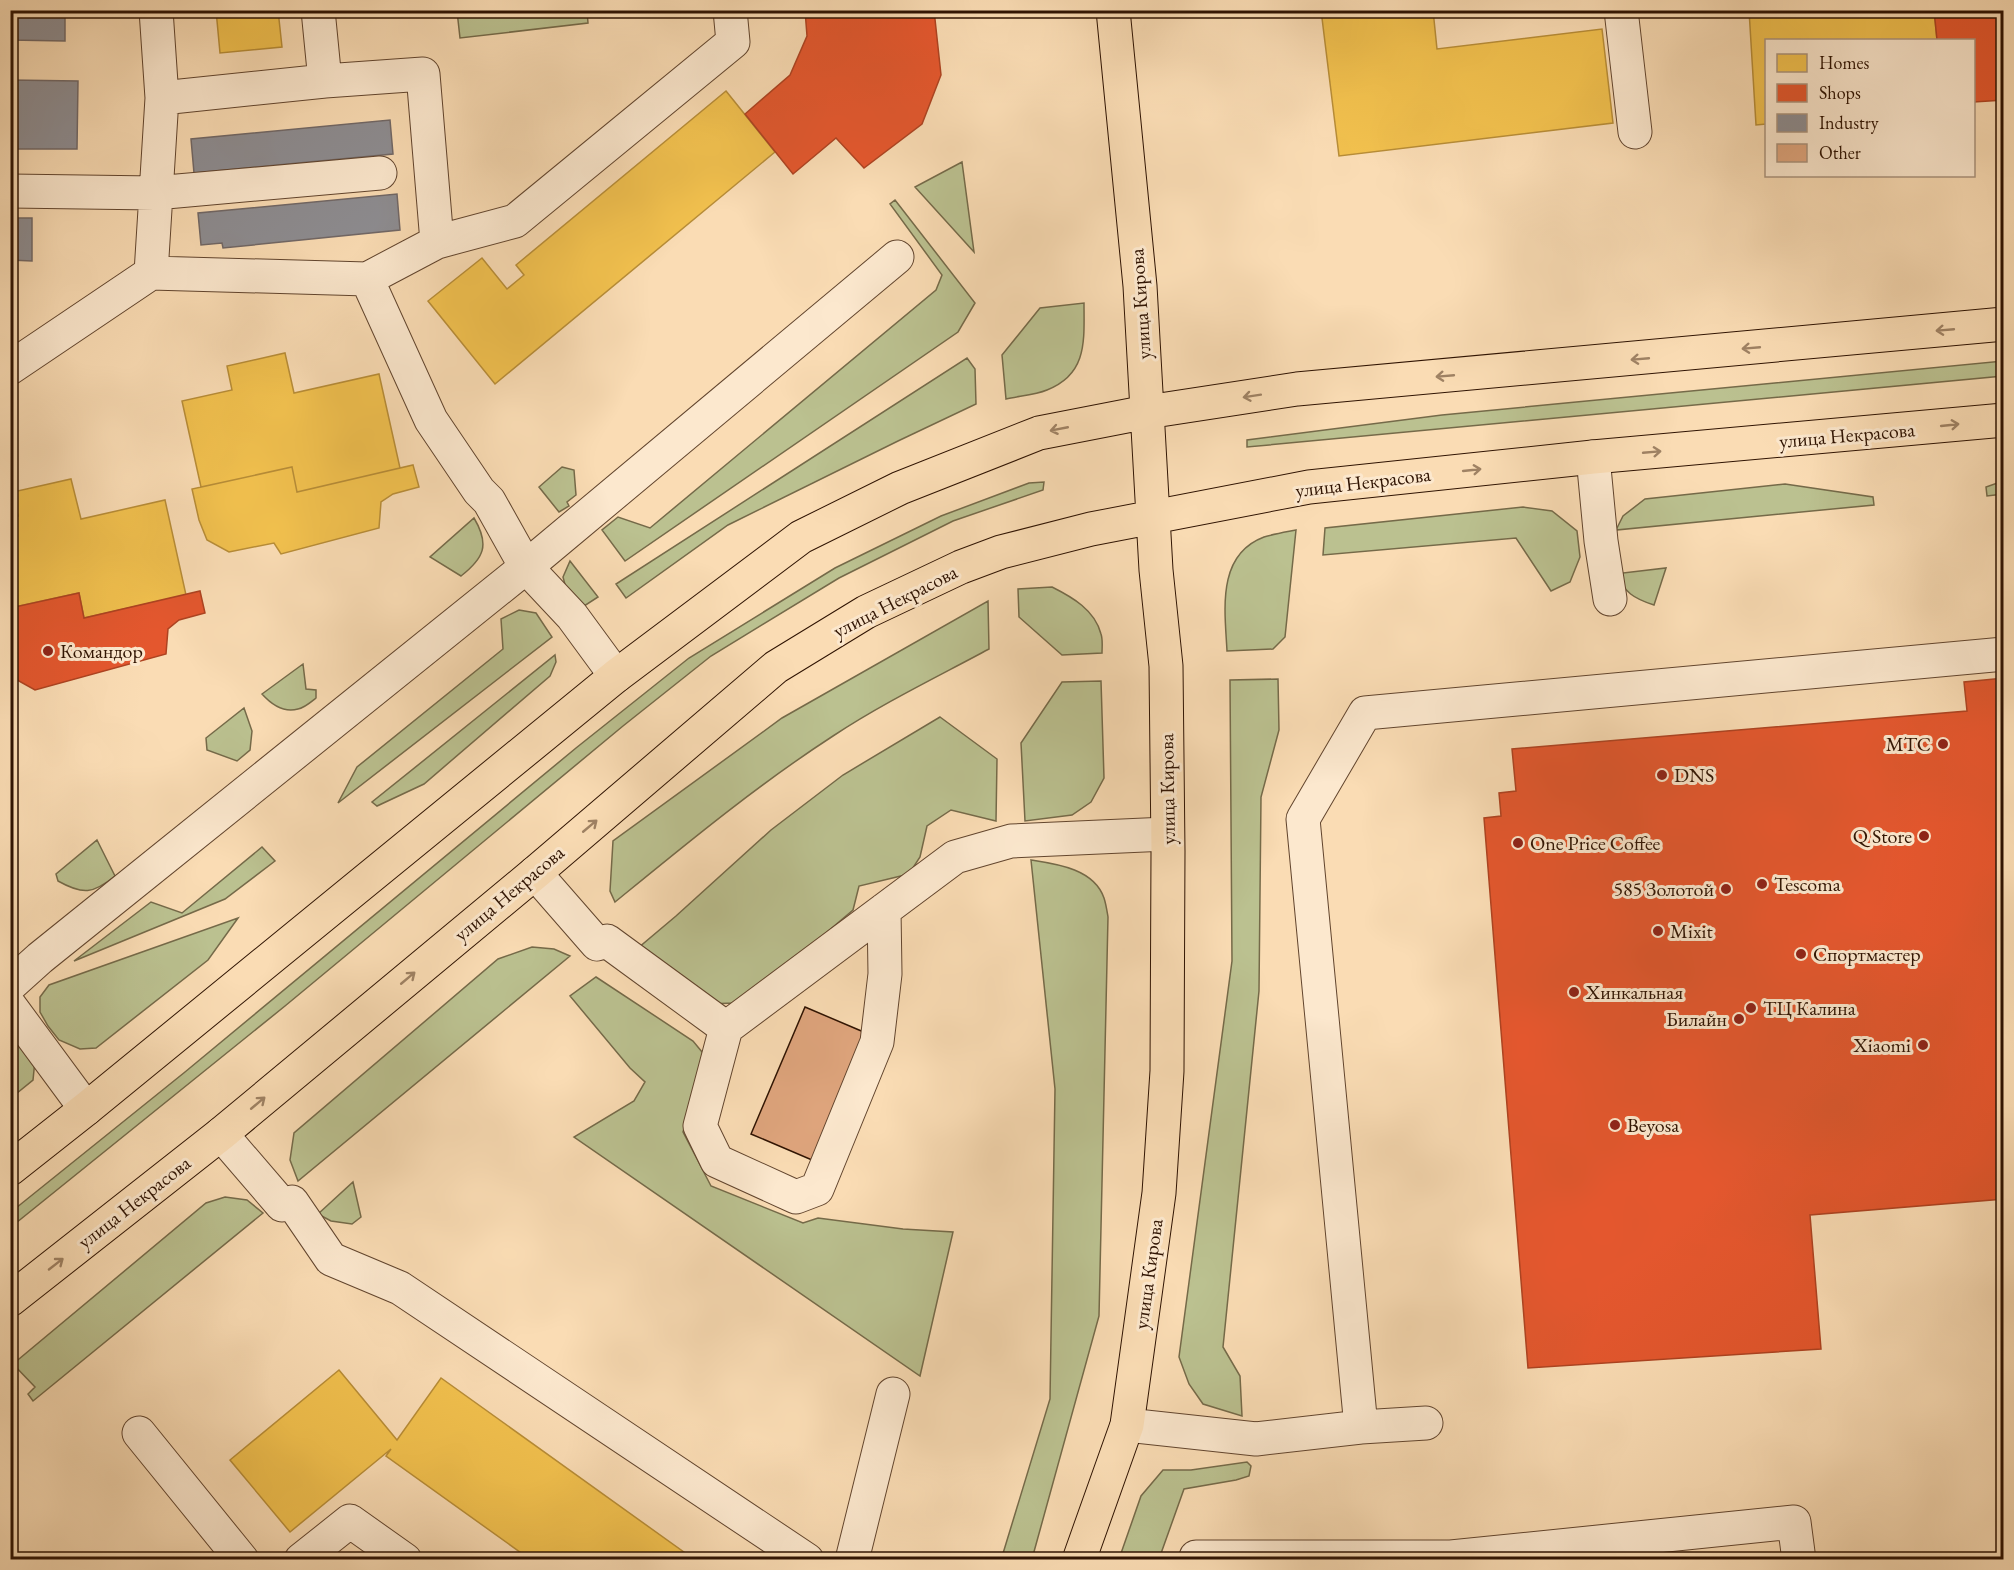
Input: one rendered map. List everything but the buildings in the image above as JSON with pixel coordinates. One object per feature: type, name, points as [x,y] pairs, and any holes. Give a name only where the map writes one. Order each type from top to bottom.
[{"type":"main road","name":"улица Кирова","points":[[1079,1560],[1127,1425],[1158,1193],[1167,1060],[1166,666],[1156,570],[1140,286],[1113,10]]},
{"type":"main road","points":[[10,1169],[86,1110],[616,676],[801,537],[900,488],[1039,433],[1147,412],[1297,389],[2004,324]]},
{"type":"main road","name":"улица Некрасова","points":[[10,1300],[221,1134],[535,873],[776,667],[866,612],[961,567],[1001,552],[1091,529],[1309,487],[1593,457],[2004,420]]},
{"type":"lane","points":[[151,273],[162,98],[156,10]]},
{"type":"lane","points":[[318,10],[325,81]]},
{"type":"lane","points":[[10,368],[151,273],[367,279],[437,242],[514,221],[733,42],[730,10]]},
{"type":"lane","points":[[1621,10],[1635,132]]},
{"type":"lane","points":[[162,98],[325,81],[423,74],[437,242]]},
{"type":"lane","points":[[10,191],[155,193],[380,173]]},
{"type":"lane","points":[[10,985],[40,958],[526,567],[897,257]]},
{"type":"lane","points":[[367,279],[430,420],[479,491],[489,501],[526,567],[572,616],[616,676]]},
{"type":"lane","points":[[1593,457],[1601,541],[1610,599]]},
{"type":"lane","points":[[1361,1427],[1304,819],[1365,713],[2004,654]]},
{"type":"lane","points":[[884,910],[885,974],[877,1042],[817,1189],[796,1197],[717,1161],[700,1126],[726,1028],[884,910],[955,857],[1011,841],[1167,834]]},
{"type":"lane","points":[[535,873],[597,944],[607,941],[726,1028]]},
{"type":"lane","points":[[10,1006],[86,1110]]},
{"type":"lane","points":[[221,1134],[282,1205],[292,1202],[332,1258],[400,1288],[807,1560]]},
{"type":"lane","points":[[852,1560],[893,1394]]},
{"type":"lane","points":[[1127,1425],[1256,1438],[1426,1423]]},
{"type":"lane","points":[[139,1433],[242,1560]]},
{"type":"lane","points":[[301,1560],[350,1521],[405,1560]]},
{"type":"lane","points":[[1195,1560],[1196,1557],[1452,1558],[1794,1521],[1799,1560]]},
{"type":"green space","points":[[457,11],[587,11],[588,23],[460,38]]},
{"type":"green space","points":[[962,162],[974,252],[915,187]]},
{"type":"green space","points":[[895,200],[975,303],[958,332],[625,561],[602,530],[618,517],[650,528],[936,290],[942,275],[890,204]]},
{"type":"green space","points":[[1084,303],[1081,354],[1070,375],[1047,390],[1006,399],[1002,355],[1040,308]]},
{"type":"green space","points":[[967,358],[975,369],[976,404],[728,525],[626,598],[616,584]]},
{"type":"green space","points":[[2003,361],[2003,376],[1247,447],[1247,440],[1442,415]]},
{"type":"green space","points":[[562,467],[574,470],[576,495],[567,502],[569,506],[559,512],[539,487]]},
{"type":"green space","points":[[2003,481],[2003,494],[1987,496],[1986,487]]},
{"type":"green space","points":[[1044,482],[1043,490],[953,521],[839,578],[711,656],[285,1006],[11,1227],[11,1212],[185,1072],[576,748],[689,658],[835,568],[941,516],[1029,483]]},
{"type":"green space","points":[[1785,484],[1873,497],[1874,505],[1616,530],[1623,516],[1645,499]]},
{"type":"green space","points":[[1523,507],[1552,511],[1577,531],[1580,557],[1570,582],[1551,591],[1516,538],[1323,555],[1325,528]]},
{"type":"green space","points":[[474,518],[482,536],[482,550],[475,563],[461,576],[430,557]]},
{"type":"green space","points":[[1296,530],[1285,637],[1273,649],[1227,651],[1225,602],[1231,570],[1238,557],[1249,545],[1264,537]]},
{"type":"green space","points":[[570,561],[598,597],[578,610],[568,596],[563,577]]},
{"type":"green space","points":[[1666,568],[1654,605],[1631,594],[1614,574]]},
{"type":"green space","points":[[1052,587],[1082,605],[1094,618],[1102,636],[1102,653],[1062,655],[1019,617],[1018,589]]},
{"type":"green space","points":[[988,601],[989,649],[871,712],[804,755],[722,816],[615,902],[610,891],[613,841],[782,718]]},
{"type":"green space","points":[[519,610],[536,613],[552,637],[338,803],[357,767],[503,649],[501,619]]},
{"type":"green space","points":[[555,655],[556,662],[550,676],[424,784],[377,806],[372,802]]},
{"type":"green space","points":[[303,664],[306,689],[316,690],[316,698],[310,703],[288,710],[269,701],[262,694]]},
{"type":"green space","points":[[1278,679],[1279,730],[1261,797],[1259,991],[1223,1347],[1240,1376],[1242,1416],[1203,1404],[1189,1384],[1179,1357],[1232,961],[1230,680]]},
{"type":"green space","points":[[1101,681],[1104,778],[1091,802],[1072,815],[1025,821],[1021,743],[1062,682]]},
{"type":"green space","points":[[244,708],[252,731],[250,750],[237,761],[207,750],[206,738]]},
{"type":"green space","points":[[940,717],[997,759],[996,821],[951,810],[927,826],[920,857],[909,874],[859,886],[853,910],[754,994],[734,1003],[708,1004],[631,954],[771,830],[843,775]]},
{"type":"green space","points":[[97,840],[115,876],[100,886],[88,890],[74,889],[58,881],[56,874]]},
{"type":"green space","points":[[262,847],[275,861],[225,899],[74,961],[151,902],[182,913]]},
{"type":"green space","points":[[1031,860],[1063,866],[1092,880],[1104,898],[1108,917],[1099,1316],[1032,1559],[1001,1560],[1050,1399],[1055,1089]]},
{"type":"green space","points":[[238,918],[208,960],[96,1048],[80,1049],[59,1040],[40,1012],[40,997],[49,985]]},
{"type":"green space","points":[[532,947],[554,949],[570,956],[298,1181],[290,1160],[294,1133],[498,959]]},
{"type":"green space","points":[[596,977],[693,1041],[707,1058],[683,1132],[711,1186],[803,1223],[818,1218],[903,1229],[953,1232],[920,1376],[574,1137],[634,1101],[645,1082],[630,1068],[570,996]]},
{"type":"green space","points":[[11,1025],[35,1060],[33,1080],[11,1098]]},
{"type":"green space","points":[[353,1182],[361,1217],[352,1224],[331,1221],[318,1214]]},
{"type":"green space","points":[[225,1197],[247,1200],[263,1213],[33,1401],[28,1394],[35,1387],[13,1364],[206,1203]]},
{"type":"green space","points":[[1247,1462],[1251,1466],[1249,1476],[1184,1489],[1159,1559],[1119,1559],[1141,1496],[1163,1470],[1191,1470]]},
{"type":"place","name":"Командор","points":[[48,651]]},
{"type":"place","name":"МТС","points":[[1943,744]]},
{"type":"place","name":"DNS","points":[[1662,775]]},
{"type":"place","name":"Q Store","points":[[1924,836]]},
{"type":"place","name":"One Price Coffee","points":[[1518,843]]},
{"type":"place","name":"Tescoma","points":[[1762,884]]},
{"type":"place","name":"585 Золотой","points":[[1726,889]]},
{"type":"place","name":"Mixit","points":[[1658,931]]},
{"type":"place","name":"Спортмастер","points":[[1801,954]]},
{"type":"place","name":"Хинкальная","points":[[1574,992]]},
{"type":"place","name":"ТЦ Калина","points":[[1751,1008]]},
{"type":"place","name":"Билайн","points":[[1739,1019]]},
{"type":"place","name":"Xiaomi","points":[[1923,1045]]},
{"type":"place","name":"Beyosa","points":[[1615,1125]]}]
